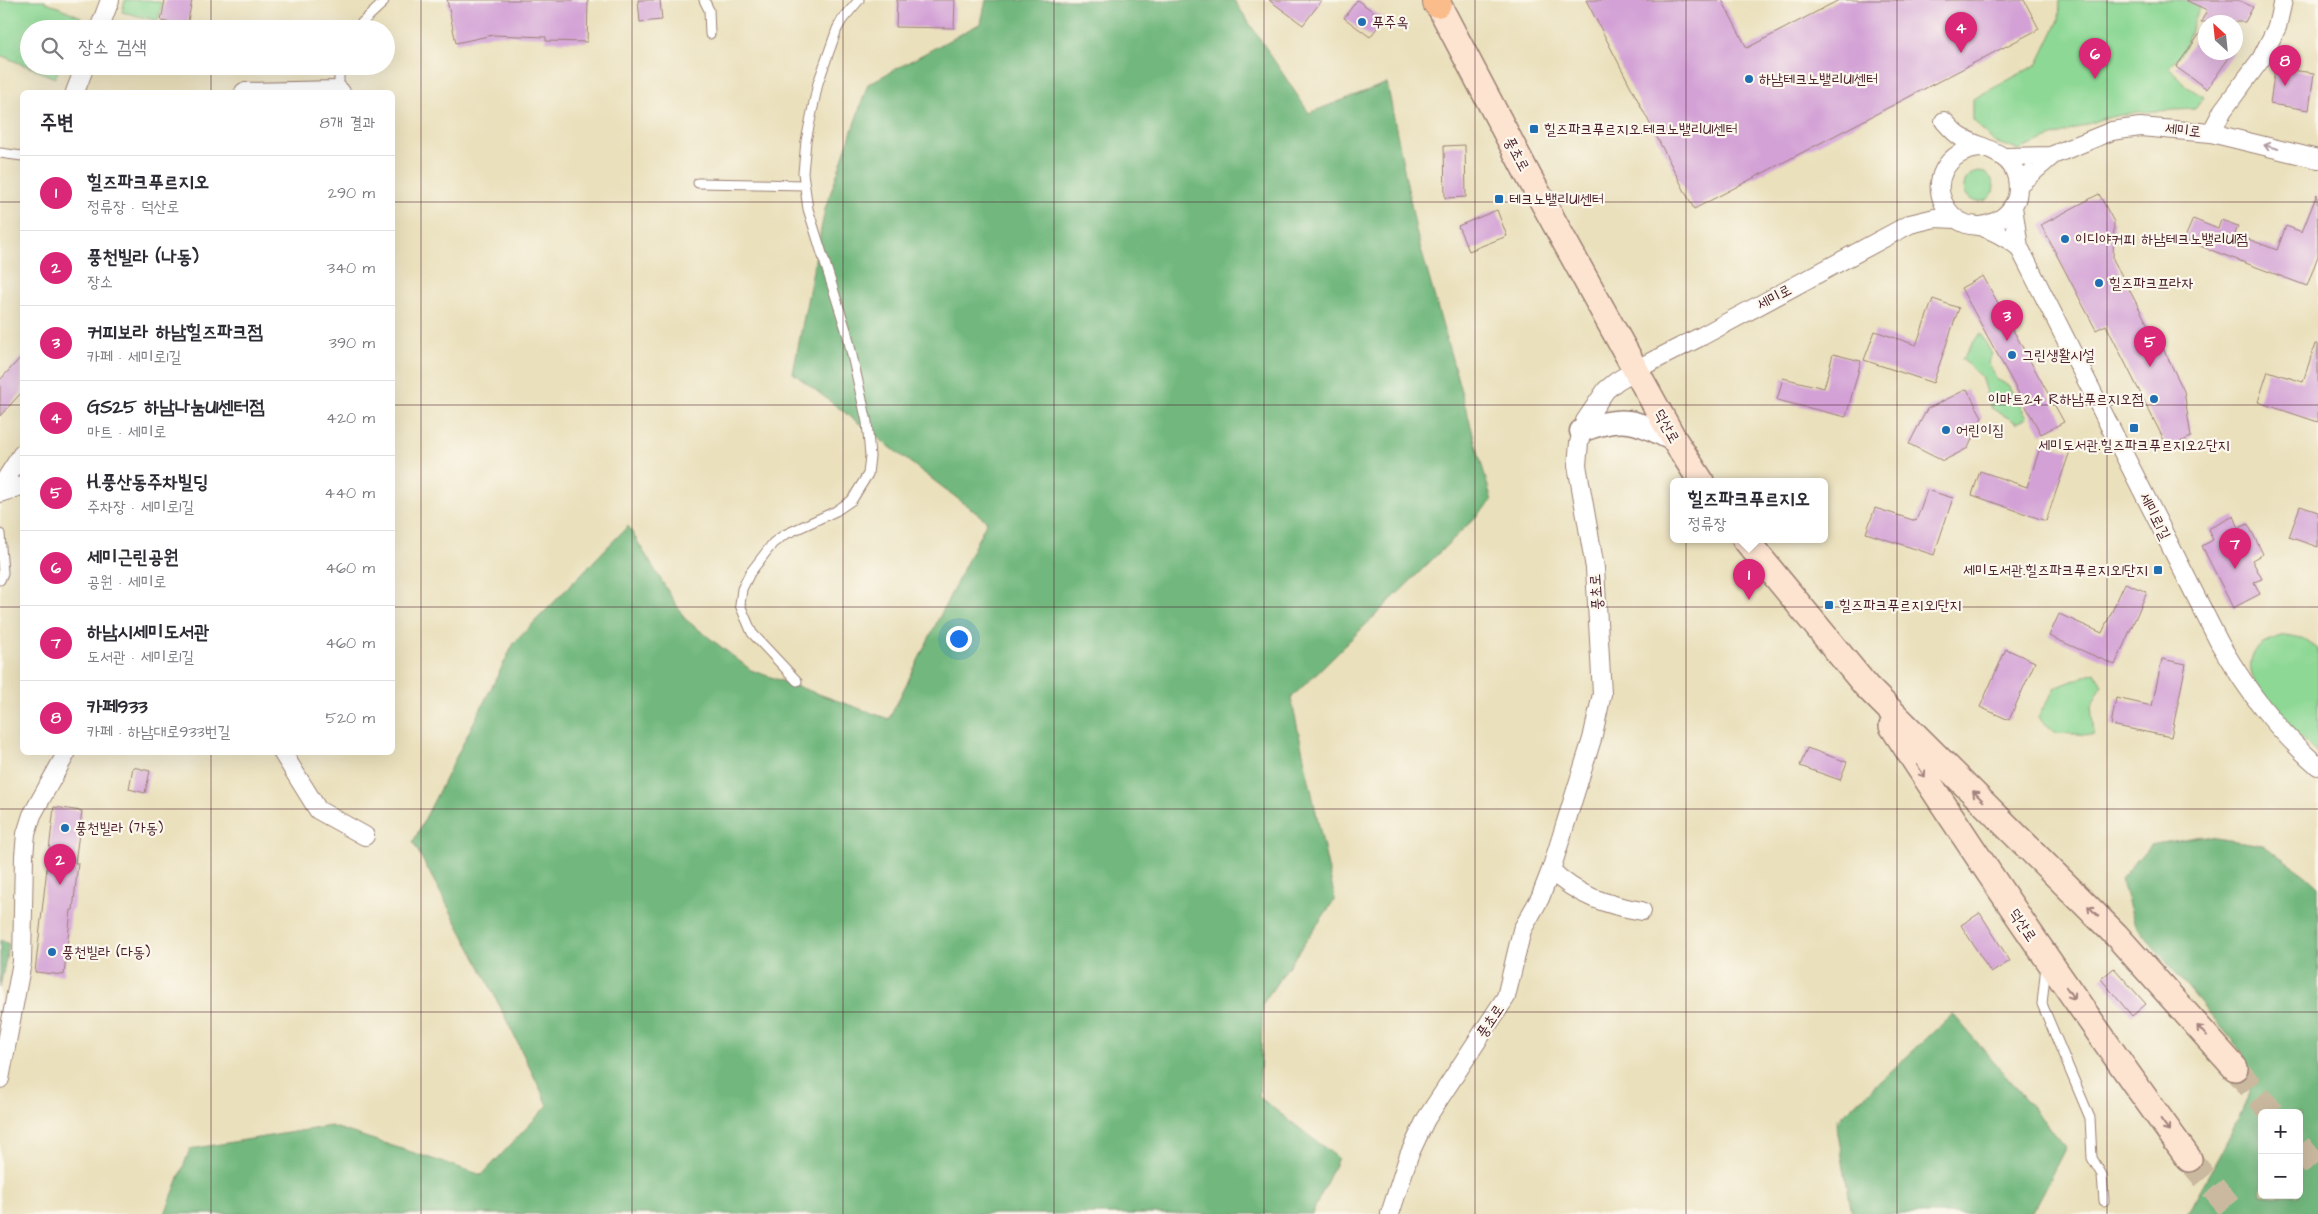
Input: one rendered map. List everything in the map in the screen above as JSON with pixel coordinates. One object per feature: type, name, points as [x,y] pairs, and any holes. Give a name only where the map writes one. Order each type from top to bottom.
[{"type":"main road","name":"풍초로","points":[[1436,1],[1529,176],[1637,369]]},
{"type":"main road","name":"덕산로","points":[[1637,369],[1675,441],[1699,478]]},
{"type":"main road","name":"덕산로","points":[[1748,543],[1866,686],[2116,935],[2235,1068]]},
{"type":"main road","name":"덕산로","points":[[1866,686],[2047,960],[2189,1159]]},
{"type":"street","points":[[102,20],[110,0]]},
{"type":"street","points":[[2211,133],[2222,110],[2261,59],[2277,27],[2283,0]]},
{"type":"street","points":[[77,90],[82,75]]},
{"type":"street","points":[[1948,162],[1948,142],[1944,121],[1959,136],[1982,148],[1994,151],[2012,165],[2018,185],[2017,196],[2005,217],[1994,223],[1981,226],[1968,225],[1956,219],[1947,210],[1941,198],[1942,174],[1948,162],[1958,154],[1969,149],[1982,148]]},
{"type":"street","name":"세미로","points":[[2051,156],[2076,144],[2112,131],[2140,126],[2211,133],[2318,159]]},
{"type":"street","points":[[2005,158],[2051,156]]},
{"type":"street","points":[[2018,185],[2051,156]]},
{"type":"street","points":[[1910,224],[1928,206],[1940,186]]},
{"type":"street","points":[[2013,206],[2019,247]]},
{"type":"street","points":[[1910,224],[1935,218],[1956,219]]},
{"type":"street","name":"세미로","points":[[1637,369],[1910,224]]},
{"type":"street","points":[[1981,226],[2005,237],[2019,247]]},
{"type":"street","name":"세미로1길","points":[[2019,247],[2220,644],[2242,682],[2271,720],[2294,745],[2318,766]]},
{"type":"street","name":"풍초로","points":[[1390,1214],[1409,1154],[1426,1119],[1506,997],[1522,930],[1540,898],[1551,870],[1592,740],[1602,694],[1595,568],[1577,465],[1581,431],[1597,401],[1606,390],[1637,369]]},
{"type":"street","points":[[1581,431],[1608,421],[1630,422],[1646,426],[1675,441]]},
{"type":"street","points":[[0,488],[20,457]]},
{"type":"street","points":[[0,493],[20,487]]},
{"type":"street","points":[[0,1080],[22,962],[26,834],[32,815],[65,755]]},
{"type":"street","points":[[284,755],[318,810],[365,836]]},
{"type":"street","points":[[1551,870],[1564,883],[1583,895],[1620,907],[1642,911]]},
{"type":"lane","points":[[365,20],[384,0]]},
{"type":"lane","points":[[704,0],[710,10],[710,34]]},
{"type":"lane","points":[[797,681],[752,632],[740,605],[742,589],[761,558],[773,543],[784,535],[836,511],[852,500],[868,474],[870,456],[867,422],[847,332],[820,252],[804,185],[806,141],[818,83],[837,29],[859,0]]},
{"type":"lane","points":[[339,75],[340,90]]},
{"type":"lane","points":[[0,153],[20,156]]},
{"type":"lane","points":[[698,183],[804,185]]},
{"type":"lane","points":[[0,534],[3,573],[0,580]]},
{"type":"lane","points":[[2047,960],[2042,1004],[2090,1118],[2092,1158],[2102,1175],[2104,1201]]},
{"type":"green space","points":[[0,0],[42,0],[81,17],[80,20],[20,20],[20,63],[0,55]]},
{"type":"green space","points":[[125,0],[150,0],[162,3],[158,20],[122,12]]},
{"type":"green space","points":[[986,0],[1234,0],[1309,113],[1387,83],[1417,235],[1492,501],[1291,698],[1335,899],[1263,1003],[1259,1097],[1338,1158],[1312,1214],[165,1214],[190,1149],[331,1126],[482,1175],[548,1105],[479,964],[413,842],[514,643],[628,526],[685,619],[751,670],[889,719],[987,521],[793,373],[825,209],[868,84],[981,23]]},
{"type":"green space","points":[[2060,0],[2202,0],[2184,50],[2169,67],[2186,86],[2204,97],[2195,109],[2137,112],[2101,119],[2018,150],[1994,142],[1973,120],[1973,99],[2038,64],[2059,20]]},
{"type":"green space","points":[[1979,172],[1990,176],[1994,187],[1990,198],[1979,202],[1968,198],[1964,187],[1968,176]]},
{"type":"green space","points":[[1980,333],[1992,354],[1988,362],[1996,379],[2008,385],[2027,418],[2017,423],[1991,408],[1981,377],[1962,359]]},
{"type":"green space","points":[[2285,635],[2302,638],[2318,649],[2318,755],[2273,709],[2260,692],[2252,674],[2251,658],[2262,645]]},
{"type":"green space","points":[[2095,672],[2102,686],[2091,706],[2094,735],[2056,733],[2038,717],[2055,688]]},
{"type":"green space","points":[[2202,836],[2263,845],[2306,875],[2318,886],[2318,1214],[2187,1214],[2230,1136],[2250,1092],[2243,1053],[2135,925],[2121,879],[2150,845]]},
{"type":"green space","points":[[0,940],[9,944],[0,987]]},
{"type":"green space","points":[[1953,1014],[2066,1147],[2031,1214],[1852,1214],[1836,1122]]},
{"type":"building","points":[[165,0],[192,0],[188,20],[161,20]]},
{"type":"building","points":[[447,0],[588,0],[587,42],[546,41],[546,37],[493,35],[456,43]]},
{"type":"building","points":[[638,0],[660,0],[662,20],[640,22]]},
{"type":"building","points":[[897,0],[955,0],[954,28],[896,27]]},
{"type":"building","points":[[1269,0],[1322,0],[1303,25]]},
{"type":"building","points":[[1357,0],[1384,19],[1370,37],[1344,18]]},
{"type":"building","name":"하남테크노밸리U1센터","points":[[1586,0],[1722,0],[1747,48],[1839,0],[2024,0],[2039,29],[1694,209]]},
{"type":"building","points":[[2185,0],[2238,0],[2253,7],[2245,22],[2243,22],[2243,15],[2204,15],[2207,10]]},
{"type":"building","points":[[2198,36],[2198,60],[2227,60],[2207,89],[2176,67]]},
{"type":"building","points":[[2275,68],[2314,73],[2309,110],[2270,104]]},
{"type":"building","points":[[1465,145],[1466,197],[1445,198],[1444,146]]},
{"type":"building","points":[[2099,194],[2114,222],[2113,259],[2149,327],[2152,326],[2184,391],[2191,437],[2168,448],[2106,325],[2096,330],[2041,225]]},
{"type":"building","points":[[2317,194],[2318,256],[2307,286],[2184,240],[2193,219],[2218,229],[2221,220],[2238,226],[2235,234],[2277,250],[2286,226],[2302,232]]},
{"type":"building","points":[[1497,210],[1507,236],[1469,251],[1458,226]]},
{"type":"building","name":"그린생활시설","points":[[1983,276],[2064,422],[2041,434],[1961,288]]},
{"type":"building","points":[[1933,299],[1959,308],[1933,383],[1864,360],[1875,331],[1916,345]]},
{"type":"building","points":[[2315,344],[2318,344],[2318,422],[2258,402],[2268,371],[2303,382]]},
{"type":"building","points":[[1833,354],[1861,361],[1846,417],[1777,400],[1783,378],[1824,388]]},
{"type":"building","points":[[20,358],[20,394],[0,416],[0,380]]},
{"type":"building","name":"어린이집","points":[[1967,389],[1982,417],[1968,448],[1943,461],[1909,444],[1927,409]]},
{"type":"building","points":[[2042,442],[2070,451],[2046,521],[1972,495],[1980,471],[2027,487]]},
{"type":"building","points":[[1927,490],[1953,498],[1934,555],[1866,533],[1875,508],[1916,521]]},
{"type":"building","points":[[2300,506],[2318,512],[2318,547],[2289,537]]},
{"type":"building","points":[[2234,516],[2239,528],[2248,524],[2263,554],[2252,560],[2262,579],[2254,582],[2260,594],[2233,608],[2202,546],[2213,540],[2208,529]]},
{"type":"building","points":[[2125,583],[2147,592],[2115,665],[2049,636],[2059,614],[2102,633]]},
{"type":"building","points":[[2006,649],[2035,662],[2009,720],[1980,707]]},
{"type":"building","points":[[2162,659],[2186,664],[2171,737],[2111,725],[2116,698],[2152,706]]},
{"type":"building","points":[[1807,748],[1847,762],[1840,780],[1800,766]]},
{"type":"building","points":[[133,767],[150,771],[145,793],[129,789]]},
{"type":"building","points":[[54,807],[82,811],[75,863],[78,863],[73,910],[71,910],[64,975],[35,972]]},
{"type":"building","points":[[1980,913],[2010,961],[1991,973],[1961,925]]},
{"type":"building","points":[[2114,968],[2146,1004],[2132,1016],[2101,979]]},
{"type":"tunnel","points":[[2235,1068],[2269,1109]]},
{"type":"tunnel","points":[[2303,1151],[2318,1169]]},
{"type":"tunnel","points":[[2189,1159],[2235,1214]]},
{"type":"place","name":"푸주옥","points":[[1362,22]]},
{"type":"place","name":"GS25 하남나눔U1센터점","points":[[1961,53]]},
{"type":"place","name":"하남테크노밸리U1센터","points":[[1749,79]]},
{"type":"place","name":"세미근린공원","points":[[2095,79]]},
{"type":"place","name":"카페933","points":[[2285,86]]},
{"type":"place","name":"힐즈파크푸르지오.테크노밸리U1센터","points":[[1534,129]]},
{"type":"place","name":"테크노밸리U1센터","points":[[1499,199]]},
{"type":"place","name":"이디야커피 하남테크노밸리U1점","points":[[2065,239]]},
{"type":"place","name":"힐즈파크프라자","points":[[2099,283]]},
{"type":"place","name":"커피보라 하남힐즈파크점","points":[[2007,341]]},
{"type":"place","name":"그린생활시설","points":[[2012,355]]},
{"type":"place","name":"H.풍산동주차빌딩","points":[[2150,367]]},
{"type":"place","name":"이마트24 R하남푸르지오점","points":[[2154,399]]},
{"type":"place","name":"세미도서관.힐즈파크푸르지오2단지","points":[[2134,428]]},
{"type":"place","name":"어린이집","points":[[1946,430]]},
{"type":"place","name":"하남시세미도서관","points":[[2235,569]]},
{"type":"place","name":"세미도서관.힐즈파크푸르지오1단지","points":[[2158,570]]},
{"type":"place","name":"힐즈파크푸르지오","points":[[1749,600]]},
{"type":"place","name":"힐즈파크푸르지오1단지","points":[[1829,605]]},
{"type":"place","name":"풍천빌라 (가동)","points":[[65,828]]},
{"type":"place","name":"풍천빌라 (나동)","points":[[60,885]]},
{"type":"place","name":"풍천빌라 (다동)","points":[[52,952]]}]
